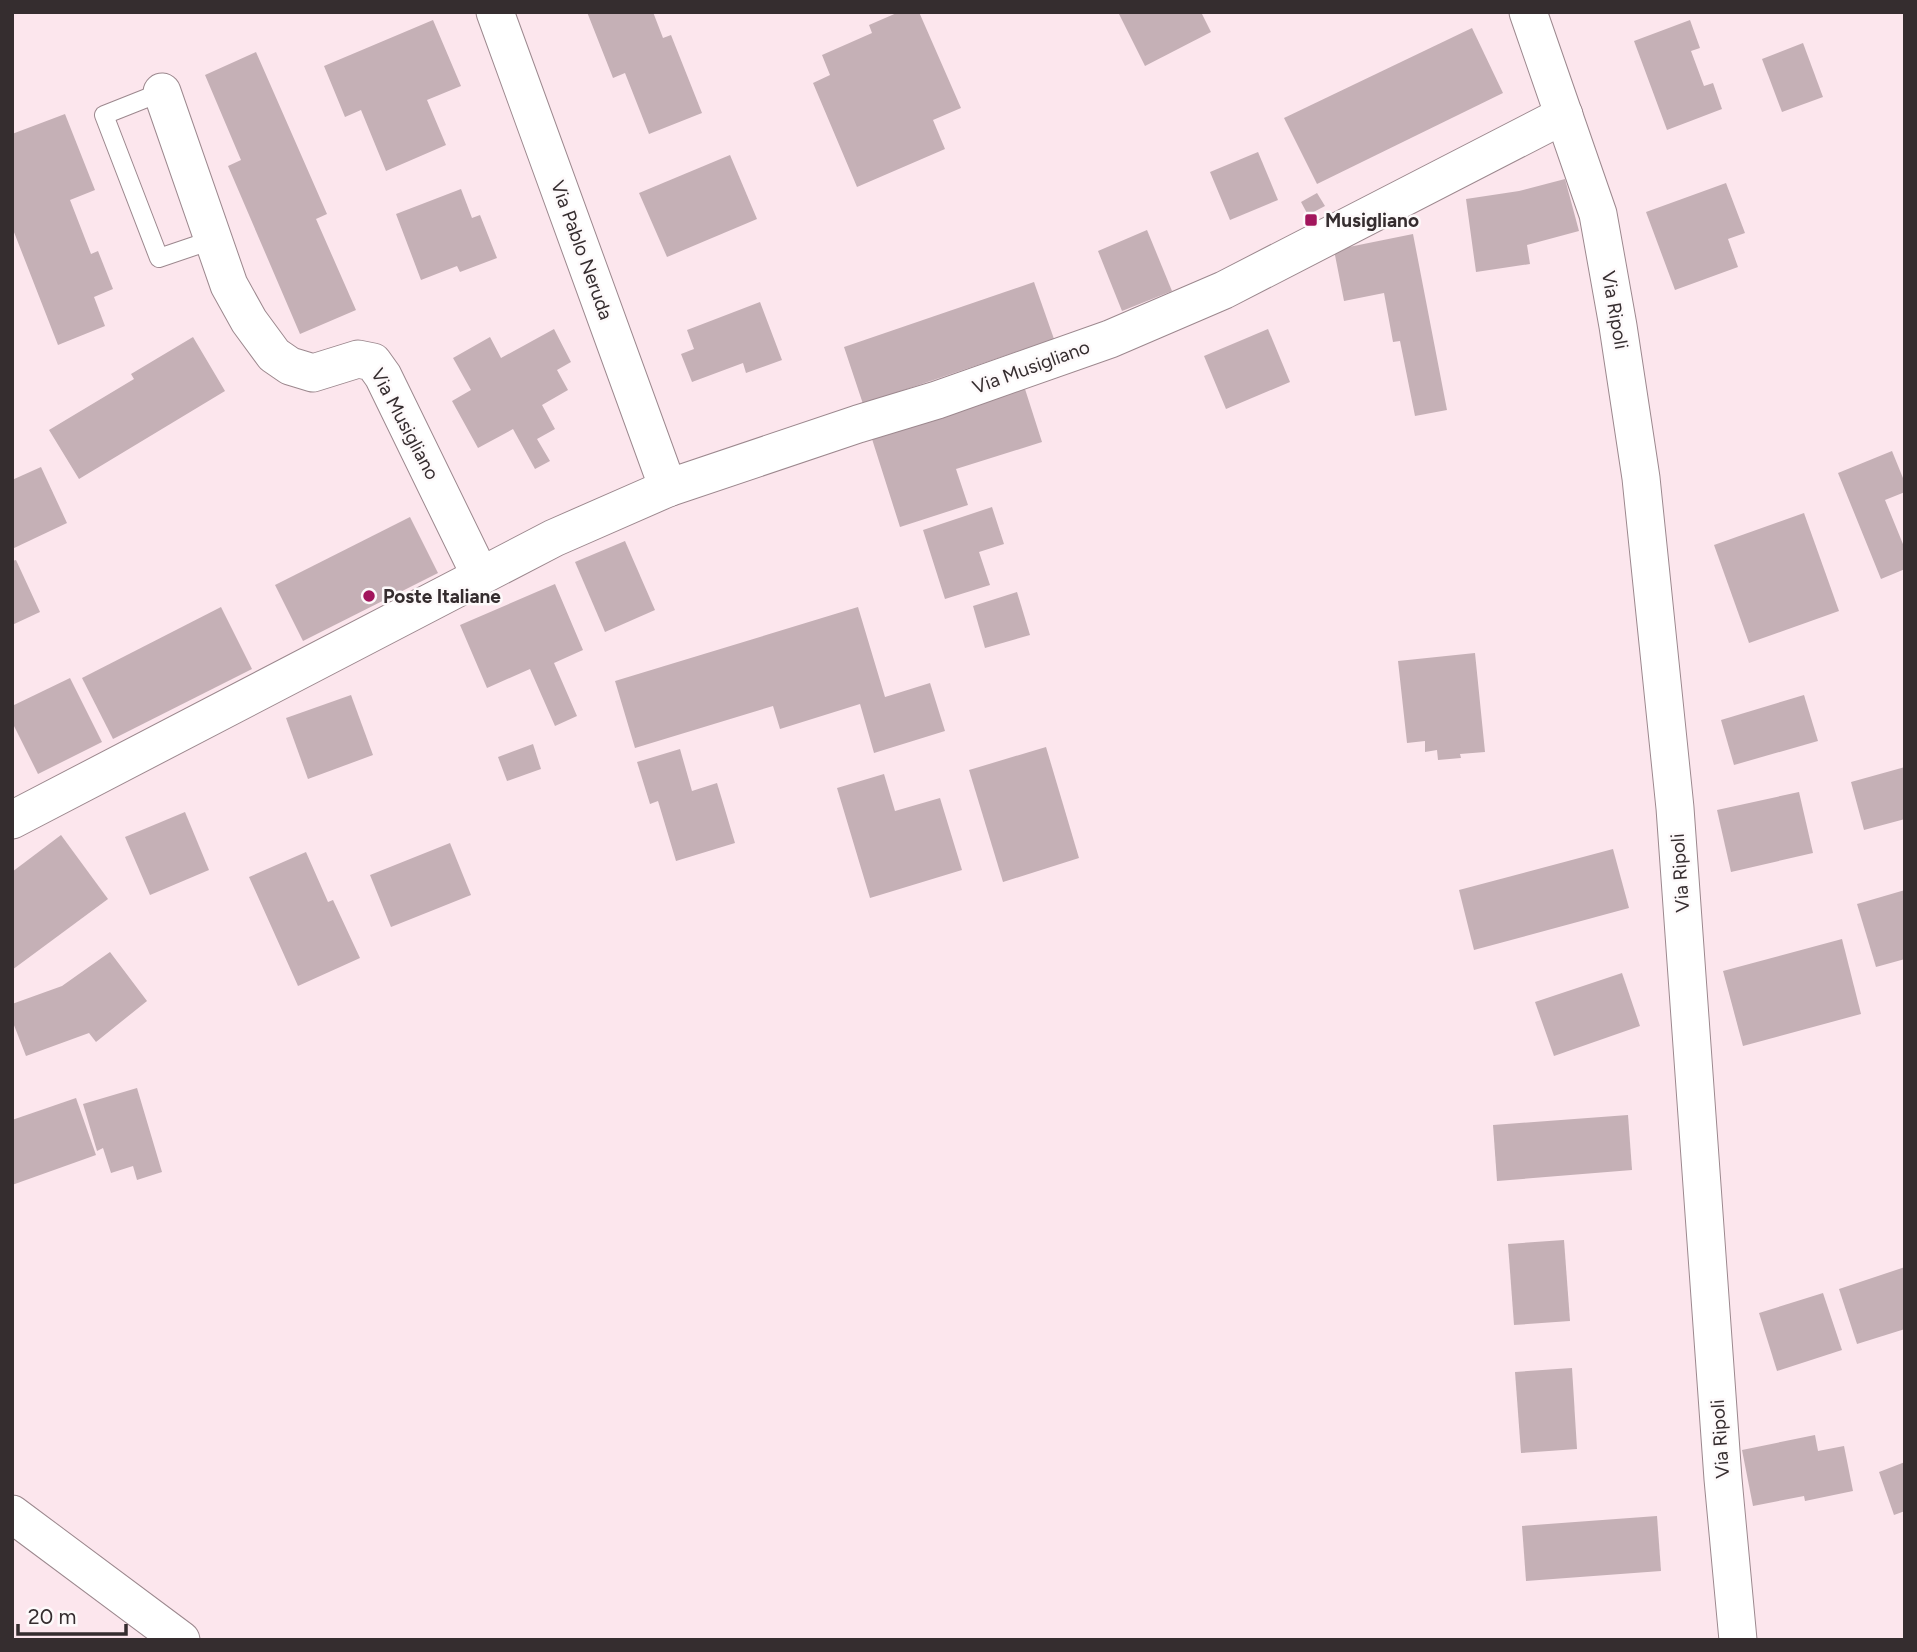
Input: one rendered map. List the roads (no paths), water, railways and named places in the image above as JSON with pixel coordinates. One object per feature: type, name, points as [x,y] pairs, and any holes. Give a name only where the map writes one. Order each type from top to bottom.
[{"type":"street","name":"Via Pablo Neruda","points":[[495,12],[668,488]]},
{"type":"street","name":"Via Ripoli","points":[[1528,12],[1598,214],[1643,491],[1675,808],[1723,1479],[1738,1640]]},
{"type":"street","name":"Via Musigliano","points":[[162,92],[229,285],[249,321],[274,355],[290,366],[313,373],[358,359],[373,362],[383,376],[480,575]]},
{"type":"street","name":"Via Musigliano","points":[[12,820],[554,538],[668,488],[937,400],[1110,339],[1224,290],[1564,115]]},
{"type":"street","points":[[12,1514],[181,1640]]},
{"type":"lane","points":[[162,92],[104,115],[159,258],[215,239]]},
{"type":"place","name":"Musigliano","points":[[1311,220]]},
{"type":"place","name":"Poste Italiane","points":[[369,596]]}]
